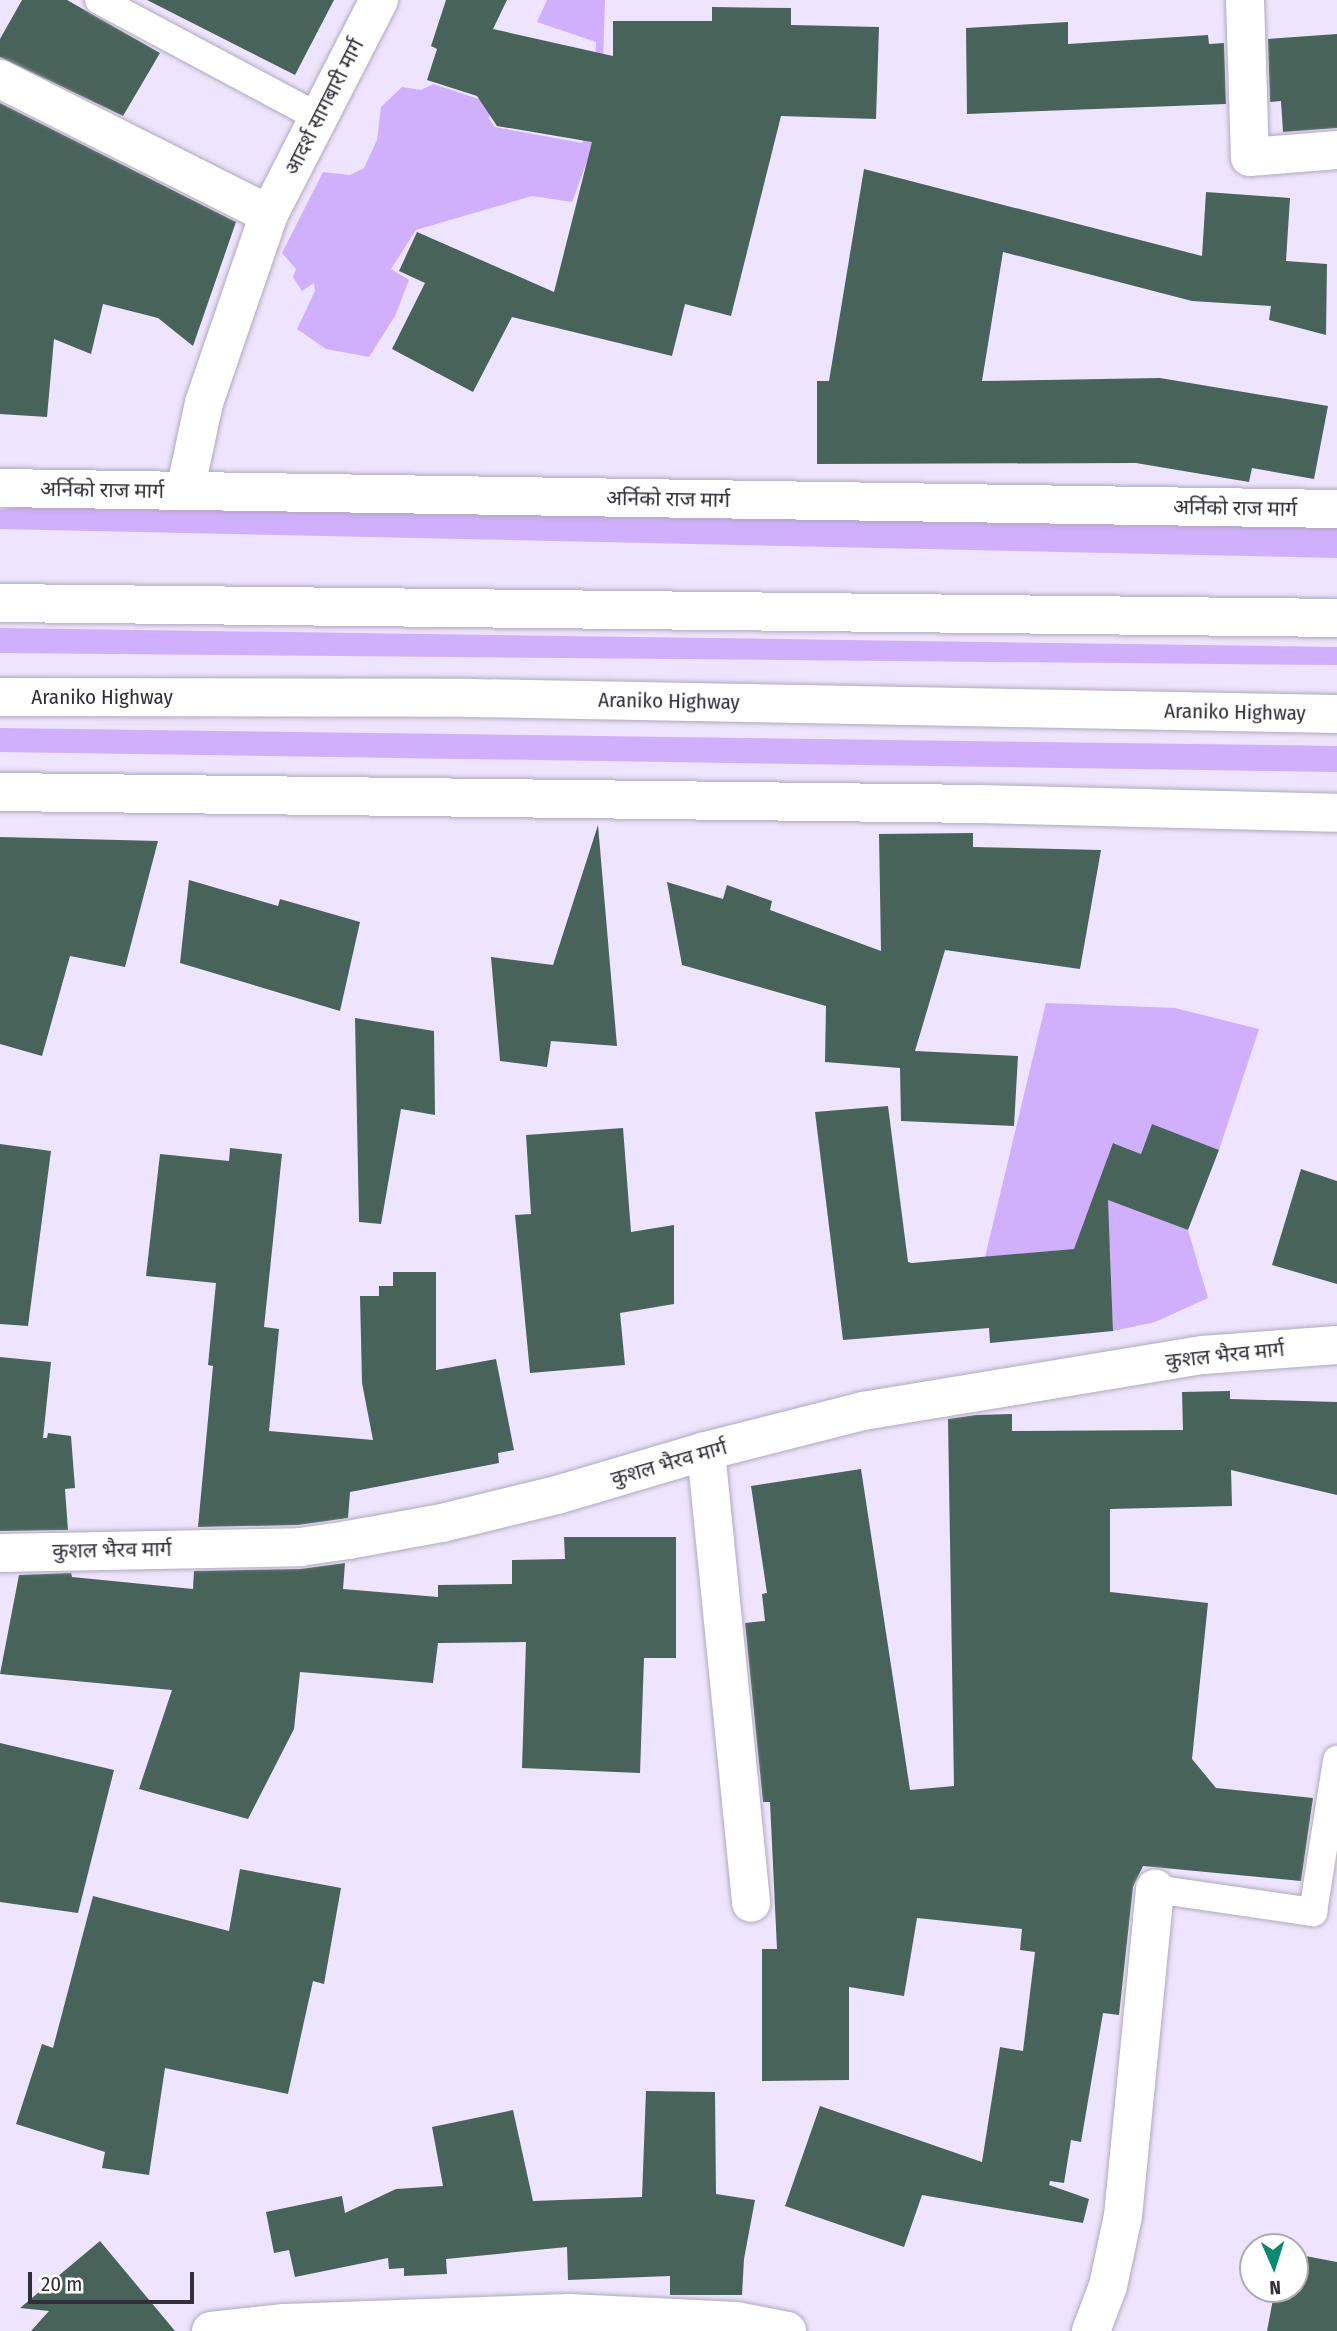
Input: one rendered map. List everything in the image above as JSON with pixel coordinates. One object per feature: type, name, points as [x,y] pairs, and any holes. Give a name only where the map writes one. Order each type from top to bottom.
[{"type":"main road","name":"आदर्श सागबारी मार्ग","points":[[185,491],[204,403],[269,214],[379,0]]},
{"type":"main road","points":[[1245,0],[1250,157],[1337,150]]},
{"type":"main road","points":[[0,79],[269,214]]},
{"type":"main road","name":"अर्निको राज मार्ग","points":[[0,488],[1337,509]]},
{"type":"main road","points":[[0,603],[1337,618]]},
{"type":"main road","name":"Araniko Highway","points":[[0,697],[470,698],[1337,714]]},
{"type":"main road","points":[[0,792],[978,804],[1337,813]]},
{"type":"main road","name":"कुशल‌ भैरव मार्ग","points":[[0,1553],[300,1547],[442,1523],[557,1495],[706,1451],[863,1411],[1203,1354],[1337,1345]]},
{"type":"main road","points":[[706,1451],[751,1903]]},
{"type":"main road","points":[[1091,2331],[1108,2286],[1123,2216],[1155,1889]]},
{"type":"main road","points":[[211,2331],[285,2323],[569,2313],[723,2320],[787,2331]]},
{"type":"lane","points":[[99,0],[318,117]]},
{"type":"lane","points":[[1155,1889],[1313,1912],[1337,1760]]},
{"type":"shaded area","points":[[547,0],[605,0],[601,124],[572,202],[532,196],[416,230],[391,269],[409,280],[395,316],[369,357],[326,349],[297,329],[315,291],[314,283],[302,291],[293,277],[296,269],[282,253],[323,172],[350,175],[364,168],[377,140],[381,107],[402,87],[421,90],[433,84],[491,103],[489,119],[495,127],[582,143],[593,123],[596,42],[537,22]]},
{"type":"shaded area","points":[[17,507],[1337,523],[1337,558],[0,529],[0,510]]},
{"type":"shaded area","points":[[0,628],[1337,647],[1337,665],[0,653]]},
{"type":"shaded area","points":[[0,728],[1337,746],[1337,772],[0,752]]},
{"type":"shaded area","points":[[1046,1003],[1175,1008],[1259,1029],[1219,1150],[1152,1124],[1141,1154],[1114,1143],[1095,1195],[1188,1230],[1208,1298],[1155,1322],[1113,1331],[1110,1246],[985,1257]]},
{"type":"building","points":[[22,0],[67,0],[160,53],[123,116],[0,57],[0,39]]},
{"type":"building","points":[[147,0],[334,0],[295,75]]},
{"type":"building","points":[[446,0],[507,0],[493,29],[613,56],[613,21],[712,21],[712,7],[791,8],[791,25],[879,27],[876,119],[781,116],[731,316],[685,304],[672,356],[512,317],[473,392],[392,349],[425,283],[399,271],[417,232],[554,292],[592,142],[497,126],[477,96],[427,80],[437,49],[431,46]]},
{"type":"building","points":[[1068,22],[1068,44],[1208,35],[1209,44],[1224,43],[1226,104],[967,114],[966,28]]},
{"type":"building","points":[[1337,34],[1337,128],[1283,132],[1281,101],[1270,102],[1268,39]]},
{"type":"building","points":[[0,103],[236,222],[193,346],[158,318],[103,304],[91,354],[54,339],[47,417],[0,414]]},
{"type":"building","points":[[864,169],[1202,256],[1206,192],[1290,198],[1286,261],[1327,264],[1326,335],[1269,320],[1271,306],[1192,301],[1003,252],[982,381],[1160,378],[1328,406],[1314,479],[1252,468],[1249,482],[1136,463],[817,464],[817,381],[829,381]]},
{"type":"building","points":[[598,825],[617,1046],[551,1041],[547,1067],[500,1061],[491,957],[553,965]]},
{"type":"building","points":[[973,833],[973,847],[1101,850],[1080,969],[945,950],[915,1051],[1018,1056],[1014,1126],[901,1121],[900,1068],[825,1062],[826,1006],[682,965],[667,882],[723,899],[727,885],[772,901],[770,910],[881,951],[879,834]]},
{"type":"building","points":[[0,837],[158,841],[125,967],[70,956],[42,1056],[0,1044]]},
{"type":"building","points":[[189,880],[278,906],[280,899],[360,922],[340,1011],[180,963]]},
{"type":"building","points":[[355,1018],[434,1031],[435,1115],[401,1109],[381,1224],[359,1222]]},
{"type":"building","points":[[888,1106],[908,1262],[912,1263],[1074,1249],[1113,1143],[1141,1154],[1152,1124],[1219,1150],[1188,1230],[1108,1200],[1113,1331],[990,1343],[989,1328],[843,1340],[815,1112]]},
{"type":"building","points":[[623,1128],[631,1232],[674,1225],[674,1304],[620,1313],[625,1365],[530,1373],[515,1215],[531,1214],[526,1135]]},
{"type":"building","points":[[0,1144],[51,1151],[28,1326],[0,1324]]},
{"type":"building","points":[[230,1148],[282,1154],[264,1327],[279,1329],[269,1431],[373,1440],[362,1383],[360,1296],[379,1296],[379,1286],[393,1286],[393,1272],[436,1272],[436,1370],[496,1359],[514,1450],[498,1453],[499,1463],[350,1492],[348,1518],[298,1525],[198,1527],[213,1366],[208,1365],[216,1283],[146,1276],[160,1154],[229,1161]]},
{"type":"building","points":[[1301,1169],[1337,1181],[1337,1284],[1272,1265]]},
{"type":"building","points":[[0,1357],[51,1362],[43,1438],[47,1438],[48,1433],[71,1436],[75,1488],[65,1489],[68,1530],[0,1531]]},
{"type":"building","points":[[1230,1391],[1230,1399],[1337,1402],[1337,1495],[1231,1470],[1232,1506],[1110,1509],[1110,1592],[1208,1603],[1192,1759],[1216,1788],[1313,1798],[1301,1881],[1143,1866],[1133,1887],[1119,2015],[1103,2013],[1081,2142],[1071,2140],[1064,2183],[1050,2181],[1049,2185],[1089,2199],[1083,2223],[922,2195],[904,2247],[785,2206],[820,2106],[982,2162],[1000,2047],[1023,2051],[1035,1952],[1020,1950],[1022,1929],[917,1918],[904,1996],[849,1987],[849,2080],[762,2081],[762,1949],[777,1949],[770,1802],[763,1802],[745,1623],[765,1621],[762,1594],[767,1593],[751,1486],[861,1469],[910,1790],[954,1786],[948,1419],[1012,1414],[1012,1431],[1183,1430],[1182,1392]]},
{"type":"building","points":[[564,1537],[676,1537],[676,1658],[644,1658],[640,1773],[522,1768],[526,1642],[438,1643],[433,1683],[300,1672],[294,1729],[248,1819],[139,1789],[172,1690],[0,1674],[19,1575],[71,1573],[72,1577],[193,1589],[194,1571],[300,1569],[345,1563],[343,1589],[438,1597],[438,1585],[512,1584],[512,1560],[565,1559]]},
{"type":"building","points":[[0,1743],[114,1770],[78,1913],[0,1902]]},
{"type":"building","points":[[240,1869],[341,1888],[324,1984],[313,1981],[288,2094],[165,2068],[149,2175],[102,2168],[105,2152],[16,2124],[42,2044],[53,2048],[93,1896],[229,1931]]},
{"type":"building","points":[[646,2091],[715,2092],[716,2194],[755,2200],[744,2259],[742,2295],[670,2295],[670,2276],[568,2280],[567,2247],[446,2259],[447,2274],[404,2276],[404,2268],[389,2269],[388,2258],[295,2277],[289,2250],[274,2253],[266,2212],[342,2196],[345,2213],[396,2189],[443,2186],[432,2127],[513,2110],[533,2201],[642,2197]]},
{"type":"building","points":[[100,2241],[175,2331],[31,2331],[49,2311],[20,2308]]},
{"type":"building","points":[[1309,2257],[1337,2262],[1337,2331],[1267,2331],[1272,2303],[1309,2303]]}]
